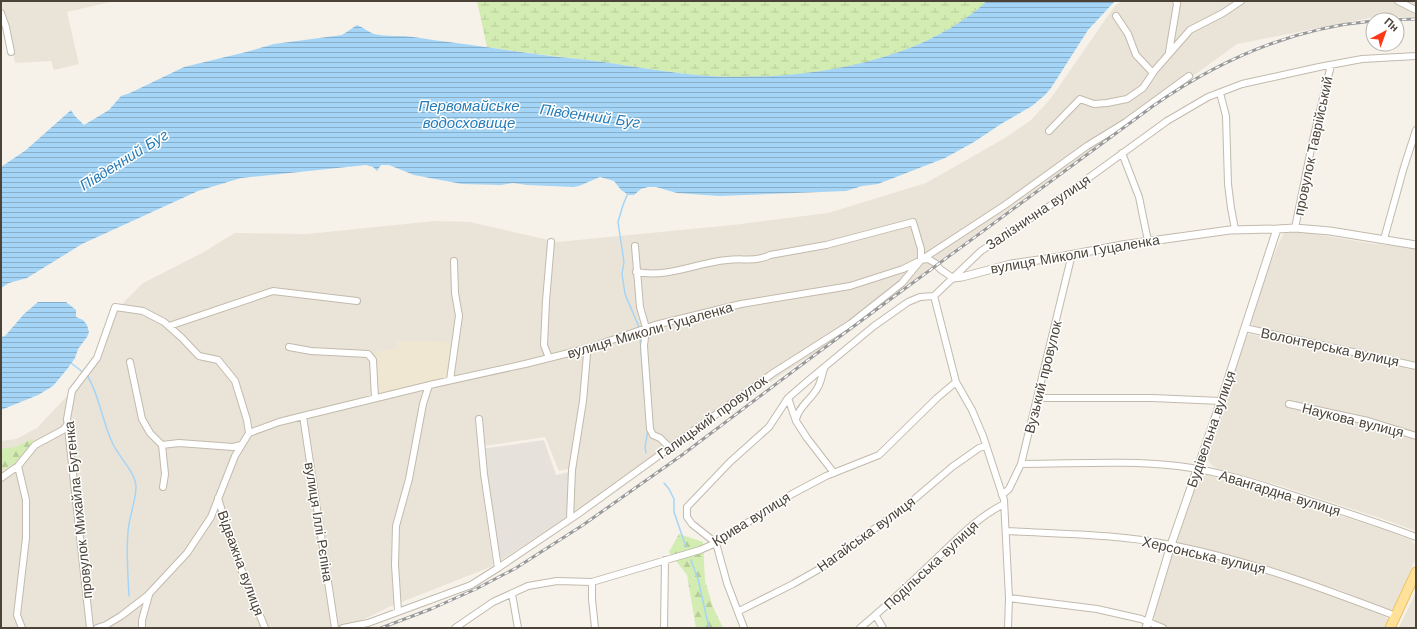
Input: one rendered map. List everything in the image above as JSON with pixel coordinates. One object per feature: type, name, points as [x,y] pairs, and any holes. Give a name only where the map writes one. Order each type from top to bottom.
[{"type":"main road","points":[[1390,628],[1416,572]]},
{"type":"street","points":[[1169,54],[1177,4],[1176,1]]},
{"type":"street","points":[[1049,131],[1080,99],[1094,104],[1127,99],[1143,88],[1153,73],[1190,30],[1223,13],[1241,1]]},
{"type":"street","points":[[1398,1],[1416,10]]},
{"type":"street","points":[[1,13],[6,27],[11,52]]},
{"type":"street","points":[[1116,16],[1128,34],[1136,55],[1153,73]]},
{"type":"street","name":"Залізнична вулиця","points":[[934,296],[981,251],[1054,203],[1167,121],[1208,97],[1242,84],[1331,65],[1362,59],[1416,56]]},
{"type":"street","name":"провулок Таврійський","points":[[1295,228],[1312,144],[1331,65]]},
{"type":"street","points":[[921,260],[1005,205],[1087,146],[1126,122],[1189,76]]},
{"type":"street","points":[[1220,93],[1226,116],[1228,184],[1235,229]]},
{"type":"street","points":[[1384,239],[1416,130]]},
{"type":"street","points":[[1122,153],[1139,197],[1148,241]]},
{"type":"street","points":[[636,272],[661,274],[727,260],[762,259],[770,255],[826,245],[913,222],[921,249],[921,260]]},
{"type":"street","name":"вулиця Миколи Гуцаленка","points":[[953,278],[1011,264],[1148,241],[1235,229],[1295,228],[1330,231],[1416,245]]},
{"type":"street","name":"Будівельна вулиця","points":[[1147,626],[1171,544],[1198,470],[1277,229]]},
{"type":"street","points":[[549,358],[544,345],[551,242]]},
{"type":"street","points":[[635,246],[640,307],[646,328],[644,346],[650,429],[652,435],[660,438],[669,447]]},
{"type":"street","name":"Вузький провулок","points":[[1002,495],[1009,489],[1020,464],[1038,398],[1072,254]]},
{"type":"street","points":[[921,260],[928,259],[935,262],[953,278]]},
{"type":"street","name":"вулиця Миколи Гуцаленка","points":[[249,433],[279,422],[375,398],[589,348],[646,328],[740,304],[850,286],[903,269],[921,260]]},
{"type":"street","name":"Галицький провулок","points":[[343,628],[368,623],[471,585],[498,568],[570,519],[773,373],[850,324],[902,283],[921,260]]},
{"type":"street","points":[[450,380],[459,316],[454,293],[454,261]]},
{"type":"street","points":[[98,628],[121,616],[150,593],[187,553],[211,517],[235,456],[249,433],[247,420],[235,381],[218,360],[199,356],[169,326],[273,291],[357,301]]},
{"type":"street","points":[[744,628],[739,611],[727,583],[716,543],[692,524],[687,517],[686,506],[730,462],[769,427],[788,398],[810,379],[874,326],[908,302],[920,297],[934,296],[956,382],[972,410],[986,446],[1002,495],[1006,531],[1009,598],[1008,628]]},
{"type":"street","name":"провулок Михайла Бутенка","points":[[90,628],[67,425],[72,391],[97,358],[115,307],[143,311],[169,326]]},
{"type":"street","name":"Волонтерська вулиця","points":[[1245,328],[1416,366]]},
{"type":"street","points":[[289,347],[311,351],[368,354],[372,360],[375,398]]},
{"type":"street","points":[[570,519],[572,470],[583,401],[587,354],[589,348]]},
{"type":"street","points":[[130,362],[142,418],[150,433],[162,445],[165,474],[163,486]]},
{"type":"street","points":[[795,420],[797,412],[819,386],[824,368]]},
{"type":"street","name":"Крива вулиця","points":[[455,628],[493,602],[528,586],[557,581],[592,582],[633,568],[700,550],[716,543],[792,494],[834,473],[879,455],[937,398],[956,382]]},
{"type":"street","points":[[398,611],[395,565],[396,526],[409,479],[423,404],[429,385]]},
{"type":"street","points":[[788,398],[795,420],[834,473]]},
{"type":"street","points":[[1038,398],[1152,398],[1221,401]]},
{"type":"street","name":"Наукова вулиця","points":[[1289,404],[1368,421],[1416,436]]},
{"type":"street","name":"вулиця Іллі Рєпіна","points":[[303,416],[335,628]]},
{"type":"street","points":[[479,419],[484,474],[498,568]]},
{"type":"street","points":[[1,478],[18,466],[35,445],[63,430],[67,425]]},
{"type":"street","points":[[162,445],[179,443],[233,447],[241,445]]},
{"type":"street","name":"Нагайська вулиця","points":[[739,611],[821,568],[911,502],[952,467],[979,448],[986,446]]},
{"type":"street","name":"Авангардна вулиця","points":[[1020,464],[1131,464],[1178,466],[1237,478],[1381,523],[1416,536]]},
{"type":"street","points":[[18,466],[26,500],[26,538],[17,615],[22,628]]},
{"type":"street","name":"Відважна вулиця","points":[[218,498],[235,554],[265,628]]},
{"type":"street","name":"Подільська вулиця","points":[[860,628],[876,616],[973,525],[990,511],[1004,504]]},
{"type":"street","name":"Херсонська вулиця","points":[[1006,531],[1136,539],[1171,544],[1282,574],[1396,616]]},
{"type":"street","points":[[664,560],[664,628]]},
{"type":"street","points":[[592,582],[595,628]]},
{"type":"street","points":[[142,628],[142,620],[150,593]]},
{"type":"street","points":[[512,594],[518,628]]},
{"type":"street","points":[[1009,598],[1097,609],[1141,620],[1147,626],[1163,628]]},
{"type":"street","points":[[876,616],[883,628]]},
{"type":"shaded area","points":[[1,1],[115,1],[67,12],[79,64],[54,70],[51,61],[15,63]]},
{"type":"shaded area","points":[[1121,1],[1416,1],[1416,17],[1405,17],[1405,12],[1365,12],[1365,19],[1237,44],[1004,213],[831,342],[573,513],[572,468],[559,471],[545,437],[477,447],[493,566],[389,607],[346,628],[1,628],[1,441],[16,439],[37,428],[83,379],[111,315],[143,283],[202,253],[235,233],[307,234],[435,221],[470,222],[557,242],[733,225],[828,213],[926,183],[1005,138],[1031,120],[1051,98],[1114,7]]},
{"type":"shaded area","points":[[1297,231],[1375,244],[1416,248],[1416,362],[1254,327],[1251,322],[1251,317],[1264,278],[1282,236],[1285,233]]},
{"type":"shaded area","points":[[1249,334],[1386,362],[1416,371],[1416,433],[1289,401],[1285,405],[1313,413],[1371,425],[1416,439],[1416,531],[1281,486],[1219,469],[1214,467],[1209,462],[1208,457],[1211,443],[1246,336]]},
{"type":"shaded area","points":[[434,341],[451,343],[446,378],[380,394],[378,391],[375,367],[376,352],[398,348],[396,342]]},
{"type":"shaded area","points":[[544,440],[556,475],[569,472],[567,517],[501,560],[481,449]]},
{"type":"shaded area","points":[[1201,473],[1386,530],[1411,540],[1416,545],[1416,558],[1393,609],[1389,611],[1340,590],[1256,563],[1179,543],[1177,539],[1198,476]]},
{"type":"shaded area","points":[[1177,549],[1282,577],[1389,619],[1385,628],[1171,628],[1159,625],[1155,622],[1154,615],[1173,551]]},
{"type":"shaded area","points":[[1416,592],[1416,628],[1399,628],[1400,625]]},
{"type":"green space","points":[[477,1],[987,1],[959,23],[927,41],[892,54],[856,65],[818,72],[780,76],[743,77],[708,76],[680,73],[487,47]]},
{"type":"green space","points":[[32,439],[34,444],[27,451],[15,462],[1,470],[1,449],[15,447]]},
{"type":"green space","points":[[679,534],[703,542],[705,581],[713,607],[723,628],[696,628],[687,575],[669,552]]},
{"type":"water","name":"Первомайське водосховище","points":[[987,1],[1115,1],[1088,30],[1051,88],[1032,106],[945,158],[878,184],[862,186],[846,191],[719,196],[677,193],[656,187],[648,187],[641,189],[634,195],[629,195],[621,190],[614,181],[600,177],[573,187],[513,183],[501,185],[462,184],[414,175],[389,165],[381,165],[377,171],[373,167],[366,165],[241,178],[198,191],[82,244],[27,278],[9,283],[1,288],[1,167],[26,150],[71,110],[84,125],[109,110],[121,96],[184,67],[274,44],[342,35],[357,25],[378,35],[404,36],[676,73],[744,77],[781,75],[819,71],[856,64],[893,54],[927,40],[959,23]]},
{"type":"water","points":[[38,302],[66,302],[76,310],[76,317],[83,320],[87,325],[89,332],[78,349],[75,358],[53,386],[38,395],[1,410],[1,337],[5,336],[24,314]]},
{"type":"waterway","points":[[628,193],[618,222],[624,262],[622,274],[625,294],[639,327]]},
{"type":"waterway","points":[[640,337],[645,402]]},
{"type":"waterway","points":[[71,363],[84,373]]},
{"type":"waterway","points":[[87,375],[95,392],[109,436],[133,475],[136,486],[127,540],[129,596]]},
{"type":"waterway","points":[[646,453],[645,447],[648,430]]},
{"type":"waterway","points":[[664,483],[674,499],[674,512],[686,547]]},
{"type":"waterway","points":[[691,560],[698,579],[709,628]]},
{"type":"railway","points":[[1405,19],[1416,19]]},
{"type":"railway","points":[[381,628],[431,609],[476,589],[516,568],[583,525],[682,455],[812,357],[1178,89],[1204,74],[1257,49],[1314,31],[1365,22]]},
{"type":"water label","name":"Південний Буг","points":[[590,116]]},
{"type":"water label","name":"Південний Буг","points":[[124,160]]}]
